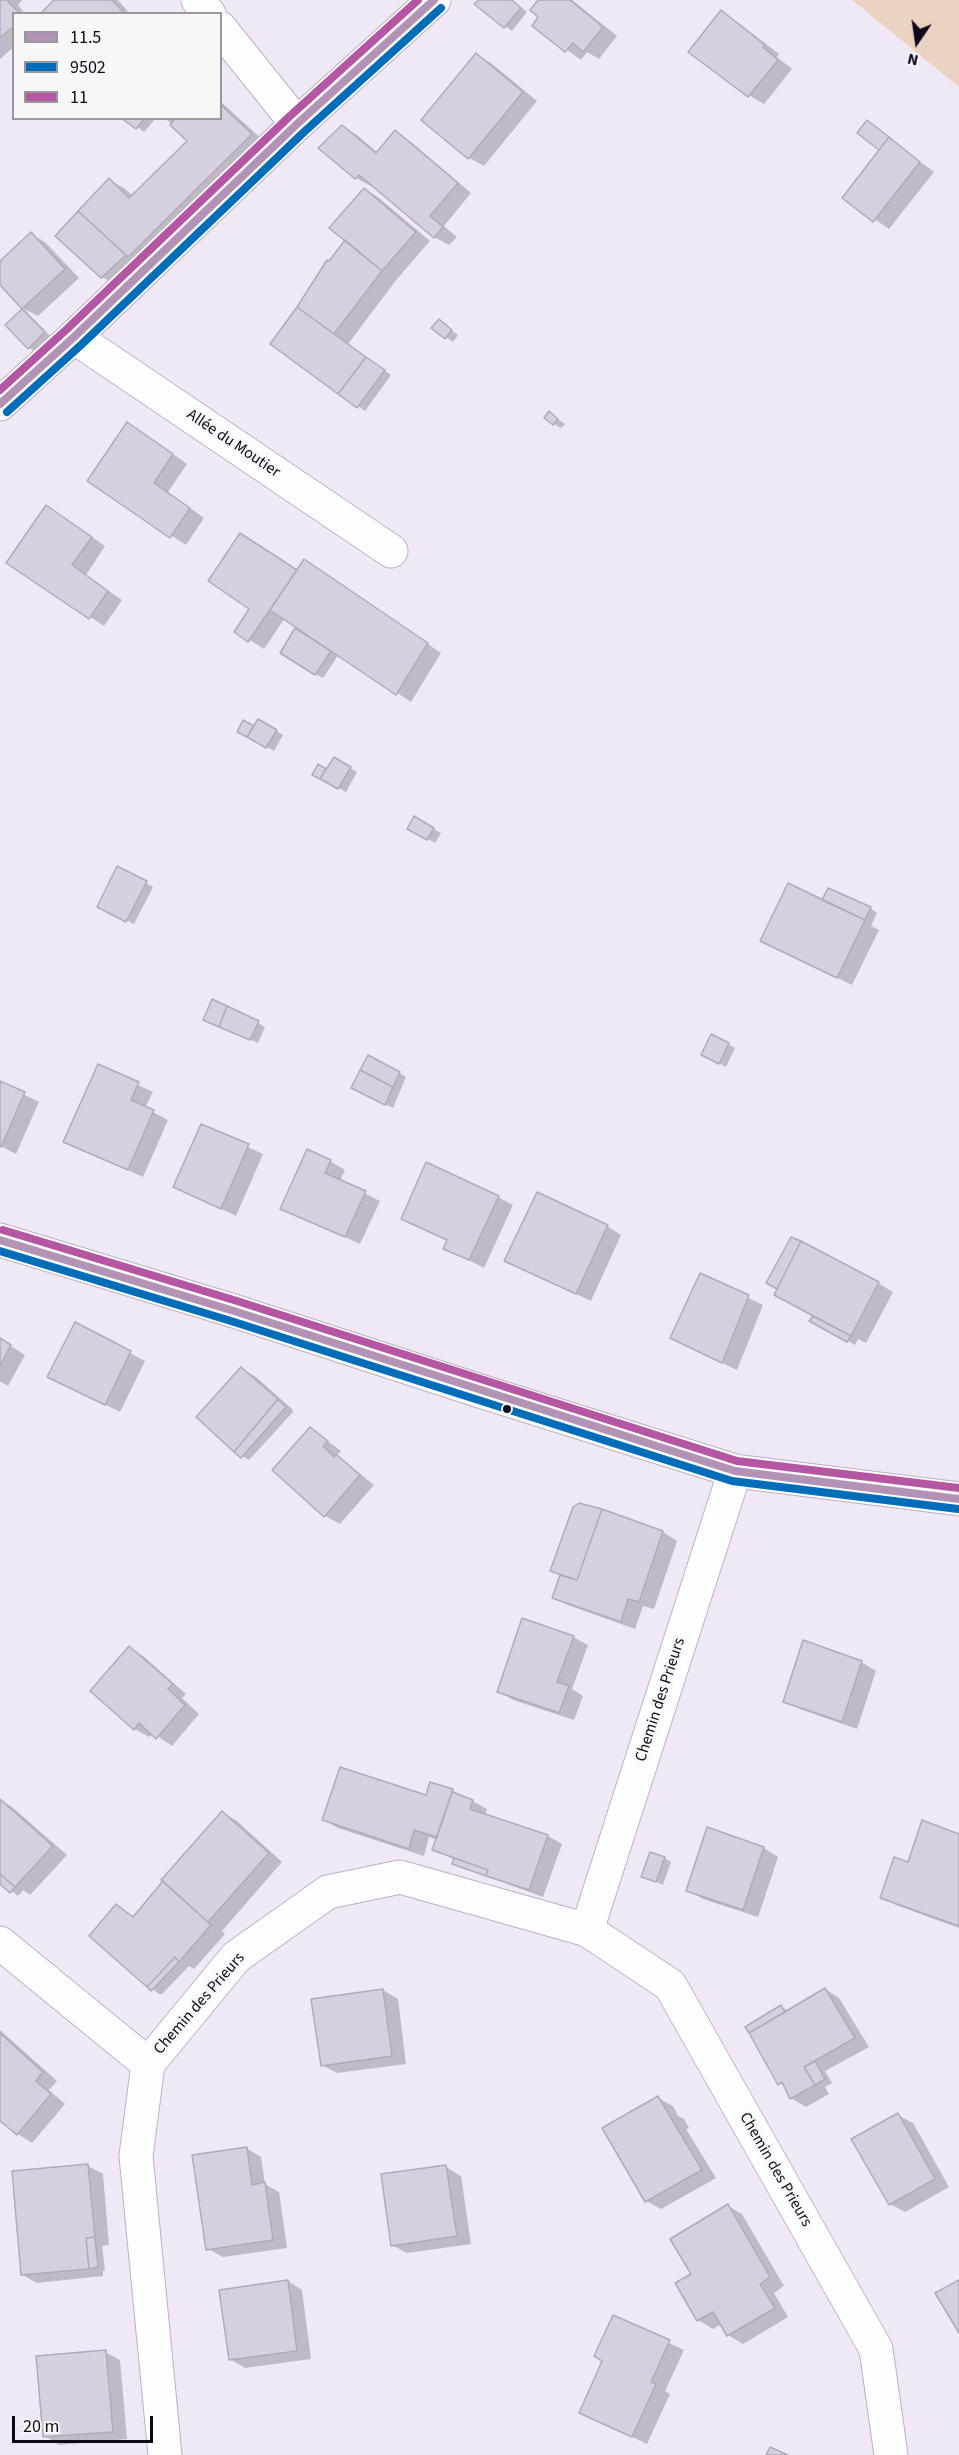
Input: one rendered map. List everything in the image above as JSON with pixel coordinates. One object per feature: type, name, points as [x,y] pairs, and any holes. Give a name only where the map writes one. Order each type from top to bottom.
[{"type":"street","points":[[198,0],[207,12]]},
{"type":"street","points":[[0,404],[74,337],[297,124],[434,0]]},
{"type":"street","points":[[222,30],[297,124]]},
{"type":"street","name":"Allée du Moutier","points":[[74,337],[391,551]]},
{"type":"street","points":[[0,1240],[234,1311],[491,1395],[735,1471],[959,1499]]},
{"type":"street","name":"Chemin des Prieurs","points":[[587,1930],[735,1471]]},
{"type":"street","name":"Chemin des Prieurs","points":[[165,2455],[136,2156],[148,2064],[236,1957],[328,1892],[400,1878],[587,1930],[670,1985],[876,2349],[891,2455]]},
{"type":"street","name":"Chemin des Prieurs","points":[[0,1943],[148,2064]]},
{"type":"shaded area","points":[[852,0],[959,0],[959,87]]},
{"type":"building","points":[[0,0],[7,0],[18,12],[12,12],[12,28],[0,38]]},
{"type":"building","points":[[54,0],[112,0],[123,12],[42,12]]},
{"type":"building","points":[[479,0],[512,0],[521,8],[504,28],[474,4]]},
{"type":"building","points":[[538,0],[570,0],[603,27],[583,52],[573,43],[565,52],[532,26],[538,17],[530,10]]},
{"type":"building","points":[[721,10],[765,45],[763,47],[778,60],[748,97],[688,52]]},
{"type":"building","points":[[476,53],[523,92],[468,159],[421,120]]},
{"type":"building","points":[[222,106],[252,134],[128,257],[78,211],[109,178],[129,198],[187,141],[170,125],[174,120],[222,120]]},
{"type":"building","points":[[124,120],[143,120],[136,129]]},
{"type":"building","points":[[867,120],[889,137],[879,150],[857,133]]},
{"type":"building","points":[[342,125],[376,153],[395,130],[458,183],[430,216],[443,227],[434,238],[359,175],[355,179],[318,148]]},
{"type":"building","points":[[889,137],[920,162],[873,222],[842,198]]},
{"type":"building","points":[[364,188],[416,232],[382,271],[329,228]]},
{"type":"building","points":[[78,211],[126,255],[101,278],[55,236]]},
{"type":"building","points":[[31,232],[65,269],[22,309],[0,285],[0,261]]},
{"type":"building","points":[[345,240],[382,271],[334,334],[297,307],[327,260],[329,261]]},
{"type":"building","points":[[297,307],[366,357],[338,394],[270,344]]},
{"type":"building","points":[[22,309],[45,332],[28,349],[5,325]]},
{"type":"building","points":[[439,319],[452,330],[445,339],[431,328]]},
{"type":"building","points":[[366,357],[385,370],[357,408],[338,394]]},
{"type":"building","points":[[549,411],[558,419],[553,425],[544,418]]},
{"type":"building","points":[[127,422],[173,454],[154,483],[190,508],[170,538],[87,481]]},
{"type":"building","points":[[46,505],[92,537],[72,565],[108,591],[89,619],[6,563]]},
{"type":"building","points":[[240,533],[297,570],[248,642],[234,632],[249,609],[208,581]]},
{"type":"building","points":[[304,559],[428,643],[396,695],[270,610]]},
{"type":"building","points":[[295,628],[331,651],[315,675],[280,653]]},
{"type":"building","points":[[258,719],[277,730],[266,748],[247,737]]},
{"type":"building","points":[[243,720],[254,726],[247,737],[237,732]]},
{"type":"building","points":[[334,757],[351,767],[338,789],[320,779]]},
{"type":"building","points":[[318,764],[326,769],[320,779],[312,775]]},
{"type":"building","points":[[414,816],[434,828],[427,840],[407,829]]},
{"type":"building","points":[[117,866],[147,881],[126,922],[97,907]]},
{"type":"building","points":[[788,883],[865,920],[837,978],[760,941]]},
{"type":"building","points":[[828,888],[871,907],[865,920],[822,900]]},
{"type":"building","points":[[212,999],[227,1006],[219,1027],[203,1020]]},
{"type":"building","points":[[227,1006],[259,1021],[250,1040],[219,1027]]},
{"type":"building","points":[[711,1034],[729,1043],[719,1064],[701,1055]]},
{"type":"building","points":[[368,1055],[400,1072],[393,1087],[360,1070]]},
{"type":"building","points":[[98,1064],[139,1082],[131,1100],[154,1110],[128,1170],[63,1142]]},
{"type":"building","points":[[360,1070],[393,1087],[385,1105],[351,1088]]},
{"type":"building","points":[[0,1081],[25,1092],[1,1147],[0,1146]]},
{"type":"building","points":[[201,1124],[249,1144],[221,1209],[173,1187]]},
{"type":"building","points":[[307,1149],[331,1160],[325,1173],[366,1191],[345,1237],[280,1209]]},
{"type":"building","points":[[426,1162],[499,1196],[469,1260],[443,1249],[447,1240],[401,1219]]},
{"type":"building","points":[[537,1192],[608,1225],[576,1294],[504,1261]]},
{"type":"building","points":[[791,1237],[801,1241],[777,1289],[766,1283]]},
{"type":"building","points":[[801,1241],[879,1282],[851,1336],[774,1295]]},
{"type":"building","points":[[700,1273],[749,1295],[722,1363],[670,1338]]},
{"type":"building","points":[[813,1316],[851,1336],[847,1342],[809,1321]]},
{"type":"building","points":[[75,1322],[131,1351],[105,1405],[47,1377]]},
{"type":"building","points":[[0,1338],[11,1345],[0,1366]]},
{"type":"building","points":[[241,1367],[278,1399],[234,1452],[196,1417]]},
{"type":"building","points":[[278,1399],[286,1407],[241,1458],[234,1452]]},
{"type":"building","points":[[310,1427],[328,1441],[323,1446],[334,1457],[336,1454],[360,1475],[324,1517],[272,1470]]},
{"type":"building","points":[[579,1503],[602,1509],[577,1580],[550,1571],[573,1507]]},
{"type":"building","points":[[602,1509],[663,1531],[639,1602],[628,1599],[621,1622],[552,1598],[560,1575],[577,1580]]},
{"type":"building","points":[[522,1618],[574,1636],[557,1682],[569,1686],[559,1713],[497,1692]]},
{"type":"building","points":[[803,1640],[862,1661],[842,1722],[783,1702]]},
{"type":"building","points":[[129,1646],[173,1684],[168,1689],[185,1705],[156,1739],[139,1723],[134,1730],[90,1691]]},
{"type":"building","points":[[340,1767],[426,1795],[430,1782],[453,1789],[437,1837],[414,1830],[409,1849],[322,1820]]},
{"type":"building","points":[[452,1792],[473,1800],[470,1809],[548,1835],[529,1890],[486,1876],[488,1870],[432,1850]]},
{"type":"building","points":[[0,1799],[53,1846],[15,1887],[0,1874]]},
{"type":"building","points":[[222,1811],[269,1853],[208,1922],[161,1880]]},
{"type":"building","points":[[922,1820],[959,1834],[959,1926],[880,1898],[894,1857],[908,1862]]},
{"type":"building","points":[[707,1827],[764,1847],[743,1910],[686,1891]]},
{"type":"building","points":[[650,1852],[665,1857],[656,1882],[641,1877]]},
{"type":"building","points":[[454,1858],[488,1870],[486,1876],[452,1864]]},
{"type":"building","points":[[0,1874],[15,1887],[10,1893],[0,1884]]},
{"type":"building","points":[[163,1881],[211,1925],[179,1962],[175,1957],[147,1987],[89,1936],[116,1904],[133,1917]]},
{"type":"building","points":[[175,1957],[179,1962],[151,1991],[147,1987]]},
{"type":"building","points":[[825,1988],[855,2038],[804,2067],[815,2085],[790,2099],[782,2082],[778,2085],[749,2033]]},
{"type":"building","points":[[383,1989],[392,2056],[321,2066],[311,1999]]},
{"type":"building","points":[[781,2005],[785,2012],[749,2033],[745,2027]]},
{"type":"building","points":[[0,2033],[43,2072],[36,2081],[51,2094],[17,2135],[0,2121]]},
{"type":"building","points":[[815,2061],[825,2079],[815,2085],[804,2067]]},
{"type":"building","points":[[658,2096],[702,2170],[645,2202],[602,2128]]},
{"type":"building","points":[[898,2113],[935,2179],[889,2205],[851,2139]]},
{"type":"building","points":[[247,2147],[252,2185],[265,2182],[273,2240],[206,2250],[192,2155]]},
{"type":"building","points":[[88,2164],[95,2237],[86,2238],[89,2269],[21,2275],[12,2171]]},
{"type":"building","points":[[446,2165],[457,2236],[391,2246],[381,2174]]},
{"type":"building","points":[[728,2204],[770,2277],[760,2284],[775,2308],[727,2336],[713,2312],[697,2321],[675,2283],[691,2274],[670,2239]]},
{"type":"building","points":[[95,2237],[98,2267],[89,2269],[86,2238]]},
{"type":"building","points":[[288,2280],[297,2351],[229,2360],[219,2290]]},
{"type":"building","points":[[959,2280],[959,2333],[935,2293]]},
{"type":"building","points":[[613,2315],[670,2340],[651,2382],[656,2384],[632,2437],[579,2413],[602,2361],[594,2356]]},
{"type":"building","points":[[106,2350],[113,2432],[43,2437],[36,2356]]},
{"type":"building","points":[[770,2447],[788,2455],[766,2455]]},
{"type":"transit line","name":"11","points":[[0,390],[290,116],[418,0]]},
{"type":"transit line","name":"11.5","points":[[0,404],[74,337],[297,124],[434,0]]},
{"type":"transit line","name":"9502","points":[[7,412],[81,345],[304,132],[441,8]]},
{"type":"transit line","name":"11","points":[[3,1230],[237,1301],[737,1461],[959,1488]]},
{"type":"transit line","name":"11.5","points":[[0,1240],[234,1311],[735,1471],[959,1499]]},
{"type":"transit line","name":"9502","points":[[0,1251],[231,1321],[732,1481],[958,1509]]}]
